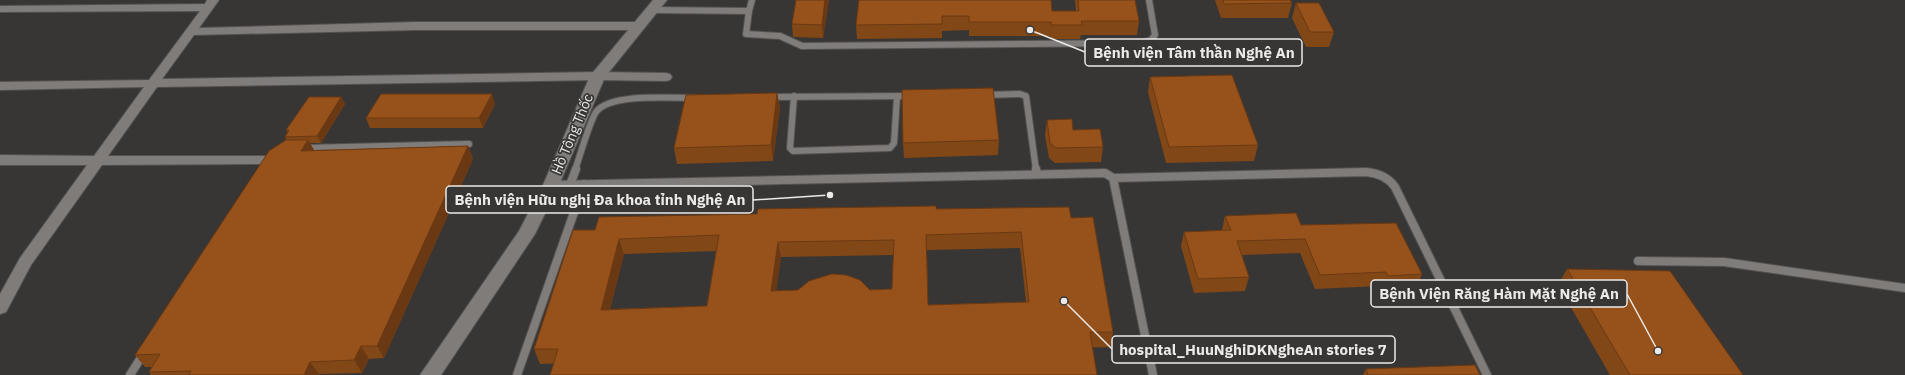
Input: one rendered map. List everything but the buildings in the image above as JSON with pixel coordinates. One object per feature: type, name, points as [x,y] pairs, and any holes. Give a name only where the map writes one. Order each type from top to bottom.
[{"type":"street","points":[[0,9],[210,4]]},
{"type":"street","points":[[0,308],[25,262],[97,159],[154,83],[210,4]]},
{"type":"street","name":"Hồ Tông Thốc","points":[[430,375],[515,253],[526,234],[551,185],[598,76],[656,5]]},
{"type":"street","points":[[191,32],[318,27],[500,25],[640,26]]},
{"type":"street","points":[[0,86],[598,76],[666,77]]},
{"type":"street","points":[[0,160],[97,159],[270,161]]},
{"type":"lane","points":[[752,0],[746,34],[780,36],[802,46],[1141,43],[1151,40],[1155,35],[1149,0]]},
{"type":"lane","points":[[656,5],[749,11]]},
{"type":"lane","points":[[974,95],[1020,94],[1026,96],[1037,174]]},
{"type":"lane","points":[[794,96],[790,148],[793,151],[890,148],[894,143],[897,97]]},
{"type":"lane","points":[[762,97],[920,96]]},
{"type":"lane","points":[[570,185],[595,114],[600,107],[610,101],[622,99],[700,98]]},
{"type":"lane","points":[[300,148],[469,144]]},
{"type":"lane","points":[[551,185],[1037,174],[1105,173],[1113,178],[1366,172],[1385,177],[1395,187],[1487,375]]},
{"type":"lane","points":[[1113,178],[1153,375]]},
{"type":"lane","points":[[517,375],[584,184]]},
{"type":"lane","points":[[1638,261],[1724,262],[1905,288]]},
{"type":"lane","points":[[130,375],[150,343]]},
{"type":"place","name":"Bệnh viện Tâm thần Nghệ An","points":[[1030,30]]},
{"type":"place","name":"Bệnh viện Hữu nghị Đa khoa tỉnh Nghệ An","points":[[830,195]]},
{"type":"place","name":"hospital_HuuNghiDKNgheAn stories 7","points":[[1064,301]]},
{"type":"place","name":"Bệnh Viện Răng Hàm Mặt Nghệ An","points":[[1658,351]]}]
